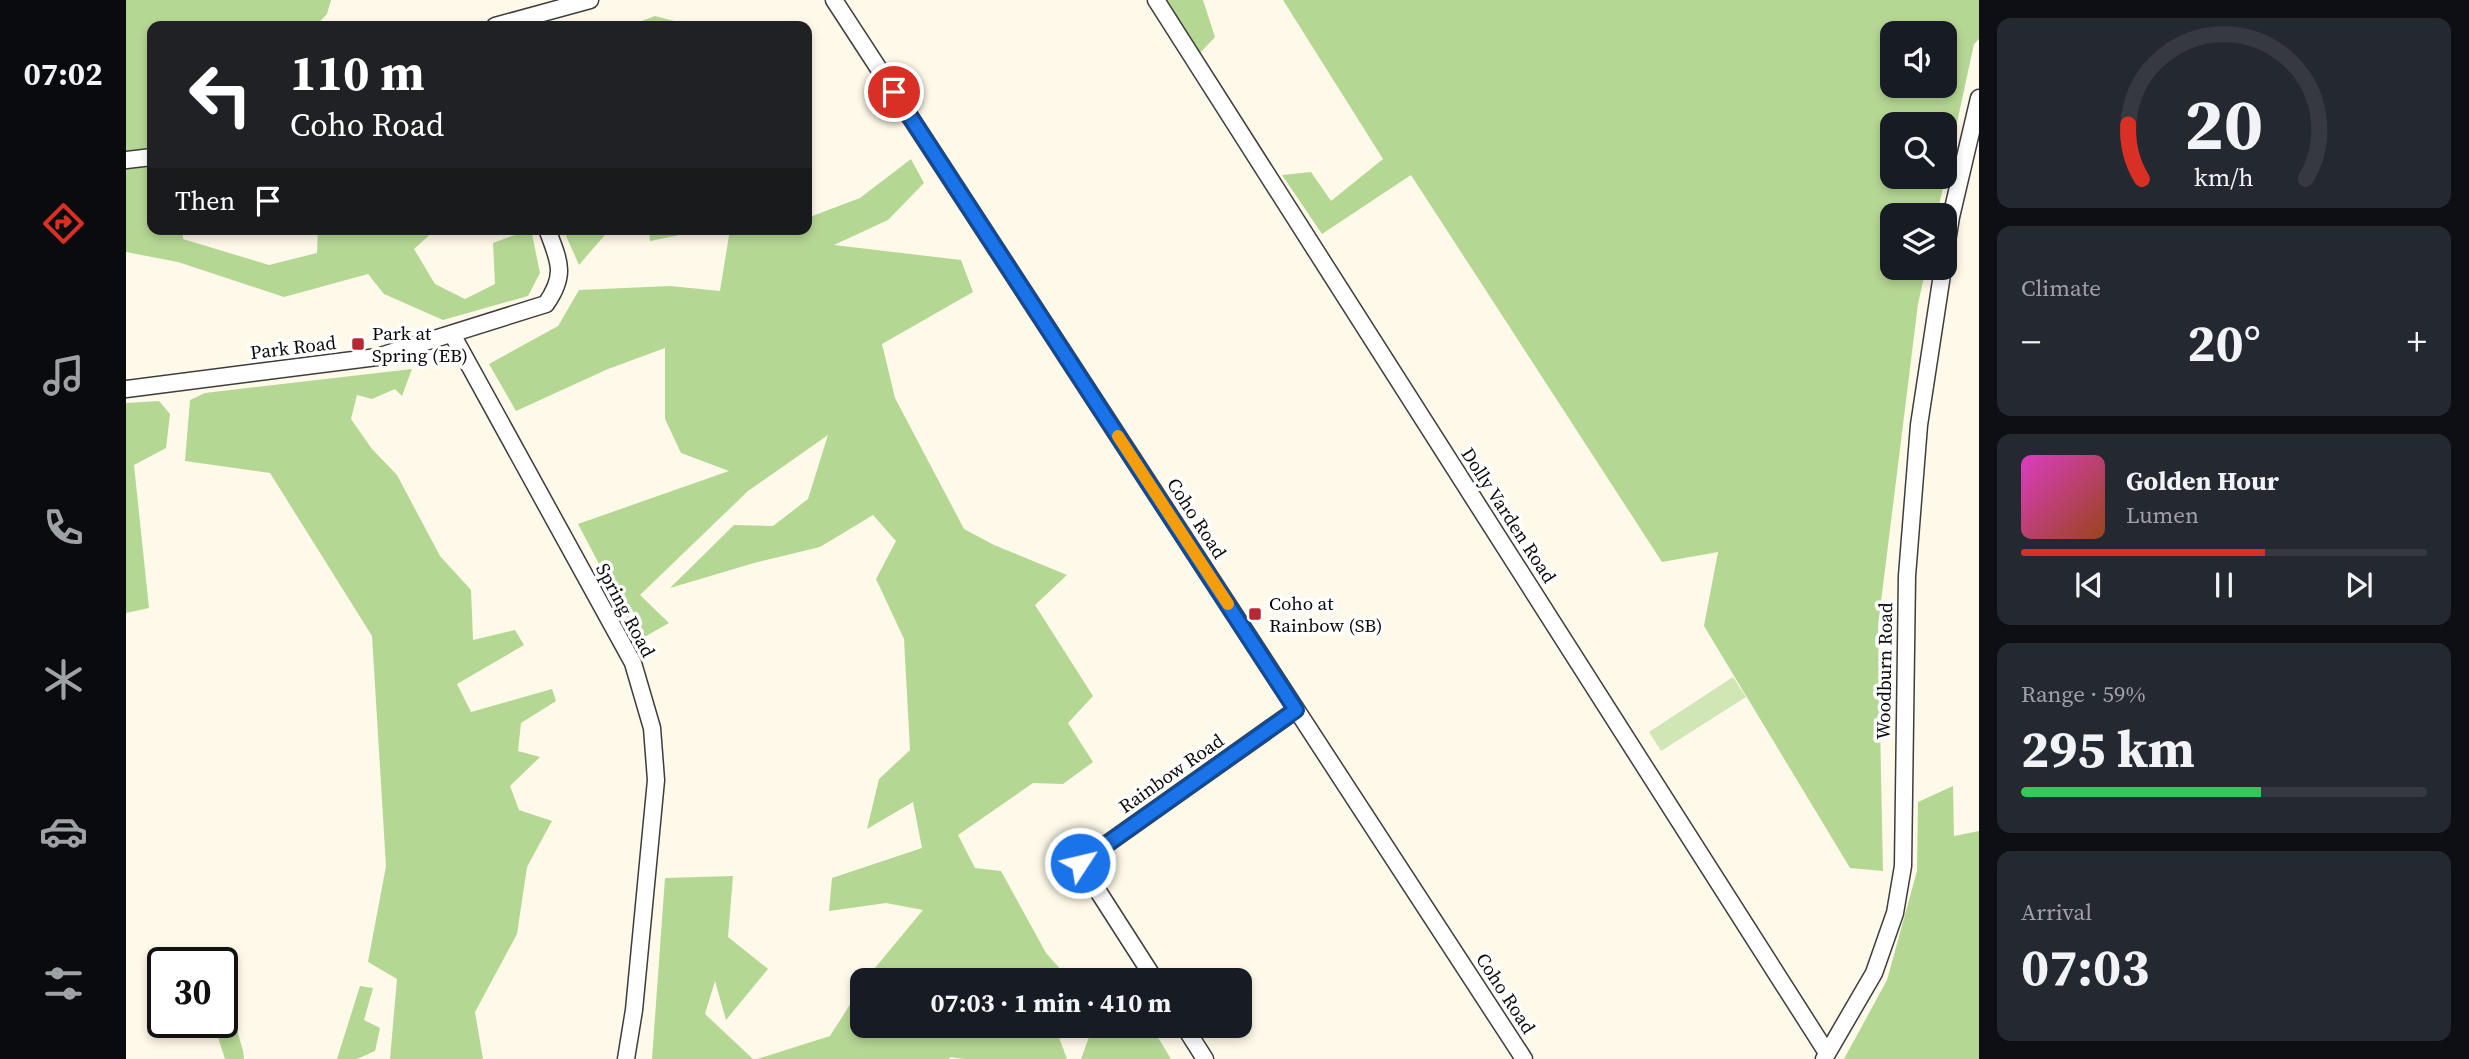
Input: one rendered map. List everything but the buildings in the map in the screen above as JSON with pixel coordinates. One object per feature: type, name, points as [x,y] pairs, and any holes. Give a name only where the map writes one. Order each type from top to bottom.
[{"type":"street","points":[[513,21],[590,0]]},
{"type":"street","name":"Coho Road","points":[[834,0],[1524,1059]]},
{"type":"street","name":"Dolly Varden Road","points":[[1156,0],[1826,1056]]},
{"type":"street","points":[[1954,203],[1979,98]]},
{"type":"street","points":[[126,160],[147,158]]},
{"type":"street","name":"Park Road","points":[[126,389],[377,357],[545,304],[556,289],[560,262],[549,235]]},
{"type":"street","name":"Woodburn Road","points":[[1826,1056],[1874,973],[1895,913],[1903,866],[1907,576],[1919,425],[1941,280]]},
{"type":"street","name":"Spring Road","points":[[452,334],[633,663],[652,728],[656,779],[634,1010],[626,1059]]},
{"type":"street","name":"Rainbow Road","points":[[1147,968],[1080,863],[1296,710]]},
{"type":"street","points":[[1192,1038],[1205,1059]]},
{"type":"green space","points":[[126,0],[331,0],[327,14],[320,21],[147,21],[147,235],[183,235],[183,239],[269,265],[317,253],[318,235],[429,235],[414,249],[435,284],[465,299],[495,284],[493,243],[515,235],[532,235],[540,273],[528,296],[443,320],[384,294],[368,274],[284,297],[178,262],[126,252]]},
{"type":"green space","points":[[1166,0],[1203,0],[1215,37],[1199,54]]},
{"type":"green space","points":[[1283,0],[1979,0],[1979,39],[1974,44],[1957,123],[1957,112],[1880,112],[1880,189],[1943,189],[1940,203],[1880,203],[1880,280],[1923,280],[1918,304],[1878,626],[1883,871],[1850,868],[1704,626],[1718,552],[1662,562],[1411,175],[1322,234],[1282,175],[1311,172],[1331,201],[1383,159]]},
{"type":"green space","points":[[655,16],[674,21],[642,21]]},
{"type":"green space","points":[[911,159],[924,183],[888,220],[834,245],[961,260],[973,292],[882,344],[895,398],[964,529],[994,545],[1067,575],[1035,605],[1093,696],[1068,723],[1093,762],[1063,784],[1033,783],[958,835],[975,868],[1001,871],[1046,953],[1059,968],[875,968],[923,910],[886,903],[829,911],[832,878],[922,848],[913,802],[867,829],[879,779],[910,750],[904,639],[876,579],[896,541],[873,515],[820,547],[670,588],[734,525],[773,526],[808,499],[828,435],[748,491],[640,595],[669,623],[639,640],[578,524],[729,471],[681,453],[665,419],[665,348],[608,369],[516,411],[489,364],[558,326],[579,290],[670,286],[720,291],[729,235],[812,235],[812,216],[860,198]]},
{"type":"green space","points":[[566,235],[605,235],[579,265]]},
{"type":"green space","points":[[650,235],[680,235],[650,241]]},
{"type":"green space","points":[[412,369],[402,396],[395,389],[372,399],[357,395],[351,419],[372,449],[397,475],[440,556],[471,590],[473,640],[515,630],[524,645],[457,684],[471,712],[552,689],[556,701],[521,723],[518,751],[540,757],[510,786],[519,810],[552,821],[527,867],[517,934],[475,1012],[483,1059],[390,1059],[397,979],[368,962],[386,866],[372,636],[270,473],[185,461],[190,400],[205,393]]},
{"type":"green space","points":[[159,401],[170,414],[166,448],[134,465],[149,608],[126,613],[126,403]]},
{"type":"green space","points":[[1733,677],[1746,697],[1661,751],[1649,732]]},
{"type":"green space","points":[[1953,786],[1954,836],[1979,831],[1979,1059],[1844,1059],[1887,980],[1917,871],[1918,802]]},
{"type":"green space","points":[[733,876],[728,937],[768,969],[726,1020],[715,981],[705,1014],[753,1059],[652,1059],[665,878]]},
{"type":"green space","points":[[360,986],[373,988],[364,1020],[380,1028],[375,1051],[357,1059],[337,1059]]},
{"type":"green space","points":[[850,1004],[850,1038],[1059,1038],[1067,1059],[757,1059],[830,1036]]},
{"type":"green space","points":[[238,1033],[244,1059],[225,1059],[218,1038],[238,1038]]},
{"type":"green space","points":[[1089,1038],[1158,1038],[1171,1059],[1081,1059]]},
{"type":"slow traffic","points":[[1118,436],[1228,604]]},
{"type":"place","name":"Park at Spring (EB)","points":[[358,344]]},
{"type":"place","name":"Coho at Rainbow (SB)","points":[[1255,614]]},
{"type":"route","points":[[894,92],[1296,710],[1080,863]]}]
